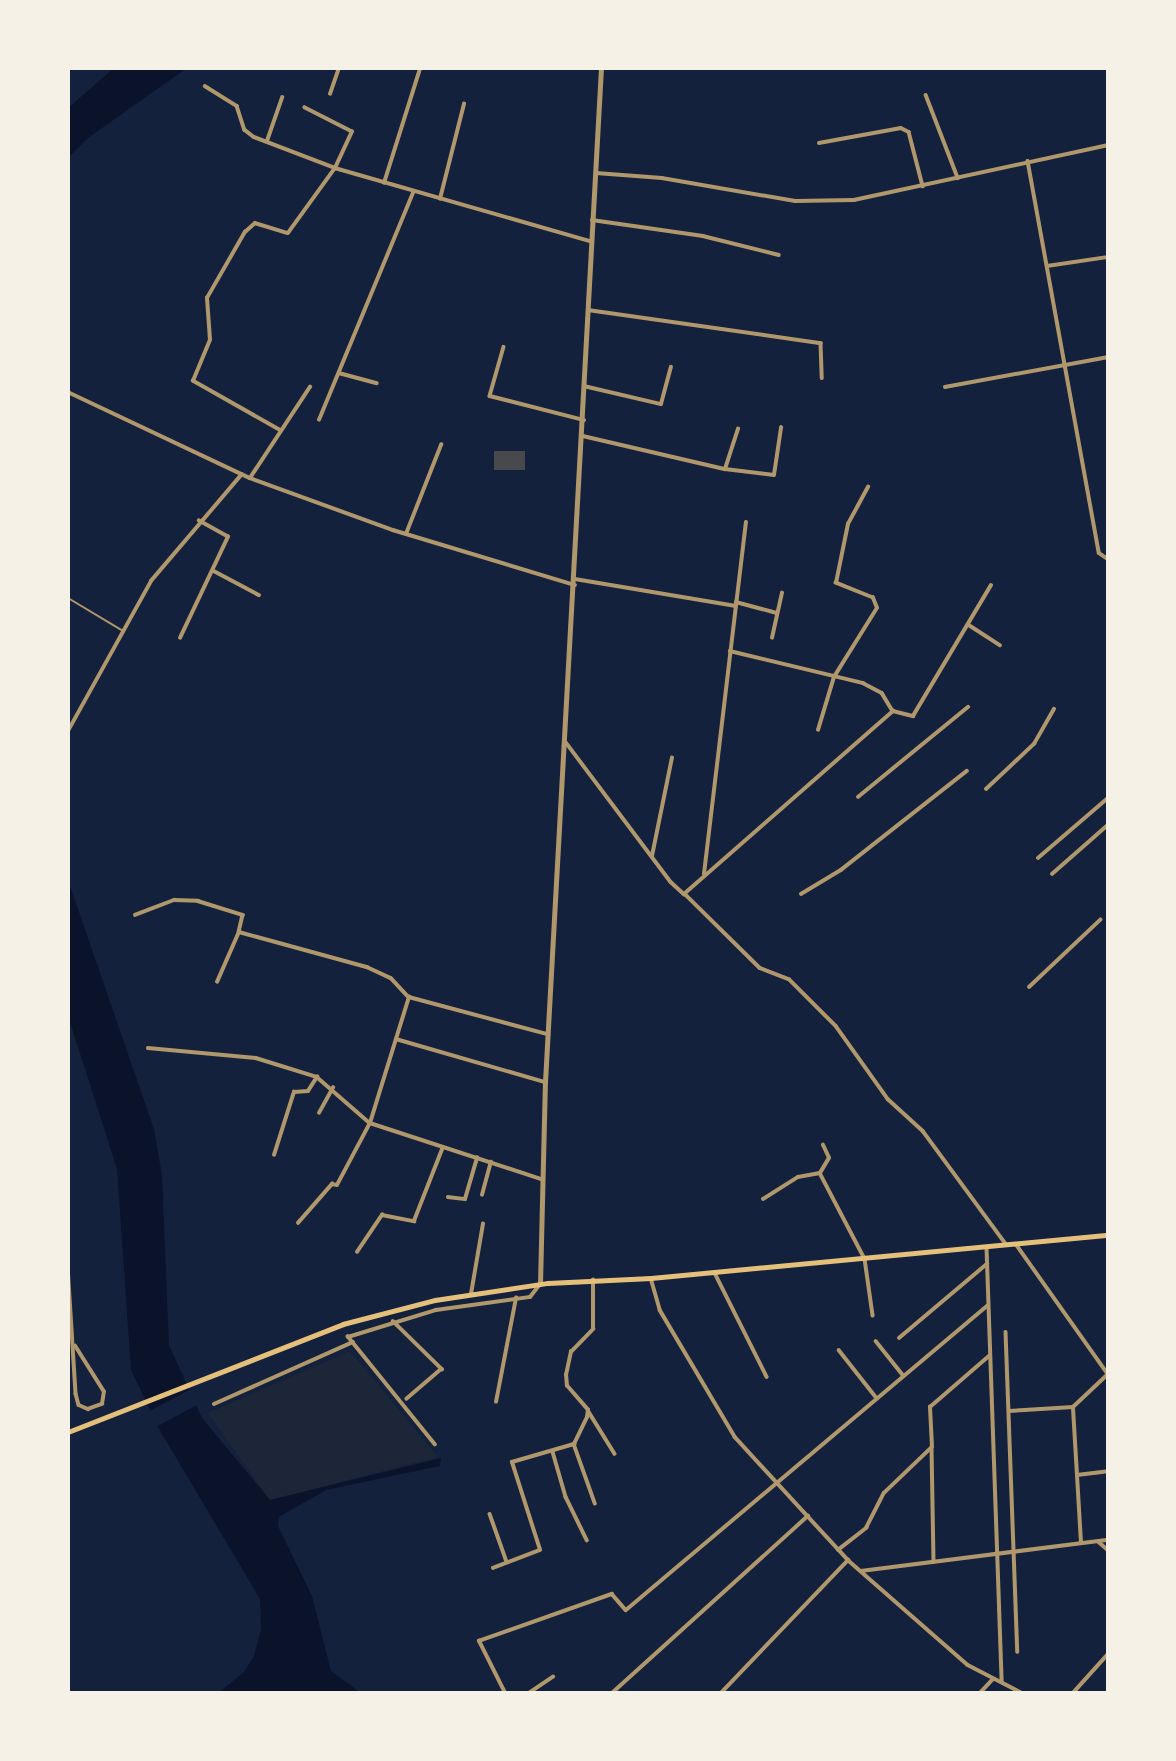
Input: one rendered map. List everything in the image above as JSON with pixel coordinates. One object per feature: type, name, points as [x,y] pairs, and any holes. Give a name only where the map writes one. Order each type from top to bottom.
[{"type":"main road","points":[[68,1432],[343,1324],[435,1300],[540,1284],[715,1273],[1108,1235]]},
{"type":"street","points":[[330,94],[339,68]]},
{"type":"street","points":[[435,1445],[348,1337],[393,1321],[530,1297],[540,1284],[545,1082],[584,420],[590,241],[601,68]]},
{"type":"street","points":[[384,183],[420,69]]},
{"type":"street","points":[[205,86],[237,106],[247,133],[335,169],[590,241]]},
{"type":"street","points":[[926,95],[958,178]]},
{"type":"street","points":[[267,141],[282,98]]},
{"type":"street","points":[[440,199],[464,104]]},
{"type":"street","points":[[281,431],[193,381],[210,340],[206,298],[250,225],[288,233],[335,169],[352,132],[305,108]]},
{"type":"street","points":[[819,143],[901,128],[909,132],[923,186]]},
{"type":"street","points":[[596,173],[662,178],[795,201],[854,200],[1108,145]]},
{"type":"street","points":[[1028,161],[1099,553],[1108,559]]},
{"type":"street","points":[[319,420],[413,192]]},
{"type":"street","points":[[592,220],[703,236],[779,255]]},
{"type":"street","points":[[1047,266],[1108,257]]},
{"type":"street","points":[[588,310],[821,343],[822,378]]},
{"type":"street","points":[[504,348],[490,396],[584,420]]},
{"type":"street","points":[[945,387],[1108,357]]},
{"type":"street","points":[[584,386],[661,404],[671,367]]},
{"type":"street","points":[[339,373],[377,383]]},
{"type":"street","points":[[250,478],[310,387]]},
{"type":"street","points":[[68,392],[250,478],[406,534],[575,582],[736,604],[777,613]]},
{"type":"street","points":[[583,436],[725,469],[774,475],[781,428]]},
{"type":"street","points":[[725,469],[738,429]]},
{"type":"street","points":[[406,534],[441,445]]},
{"type":"street","points":[[68,731],[151,581],[199,521],[242,474]]},
{"type":"street","points":[[818,730],[834,677],[877,608],[873,598],[836,583],[848,524],[868,487]]},
{"type":"street","points":[[180,638],[228,537],[199,521]]},
{"type":"street","points":[[704,876],[746,523]]},
{"type":"street","points":[[214,571],[259,595]]},
{"type":"street","points":[[730,651],[834,677],[882,693],[893,711],[913,716],[991,585]]},
{"type":"street","points":[[772,638],[782,593]]},
{"type":"street","points":[[969,625],[1000,645]]},
{"type":"street","points":[[858,797],[968,707]]},
{"type":"street","points":[[986,789],[1031,748],[1054,709]]},
{"type":"street","points":[[684,894],[893,711]]},
{"type":"street","points":[[564,739],[684,894],[760,968],[789,979],[836,1026],[888,1099],[923,1131],[1006,1244]]},
{"type":"street","points":[[652,856],[672,758]]},
{"type":"street","points":[[801,894],[841,870],[967,771]]},
{"type":"street","points":[[1038,858],[1108,798]]},
{"type":"street","points":[[1052,874],[1108,825]]},
{"type":"street","points":[[135,915],[174,900],[198,901],[243,915],[239,932],[216,982]]},
{"type":"street","points":[[1029,987],[1100,920]]},
{"type":"street","points":[[239,932],[367,967],[391,978],[409,997],[548,1034]]},
{"type":"street","points":[[298,1223],[332,1184],[337,1185],[370,1123],[409,997]]},
{"type":"street","points":[[396,1039],[545,1082]]},
{"type":"street","points":[[148,1048],[256,1058],[317,1077],[333,1088],[370,1123],[541,1179]]},
{"type":"street","points":[[274,1155],[295,1092],[308,1091],[317,1077]]},
{"type":"street","points":[[319,1113],[333,1088]]},
{"type":"street","points":[[763,1199],[798,1177],[820,1173],[829,1158],[823,1145]]},
{"type":"street","points":[[357,1252],[382,1215],[414,1221],[443,1147]]},
{"type":"street","points":[[448,1198],[466,1199],[477,1158]]},
{"type":"street","points":[[482,1195],[491,1162]]},
{"type":"street","points":[[820,1173],[865,1259],[873,1315]]},
{"type":"street","points":[[471,1294],[483,1224]]},
{"type":"street","points":[[1009,1410],[1073,1407],[1108,1374],[1016,1244]]},
{"type":"street","points":[[987,1248],[1002,1682]]},
{"type":"street","points":[[899,1338],[987,1264]]},
{"type":"street","points":[[68,1266],[76,1394],[79,1405],[88,1409],[102,1404],[104,1392],[75,1346]]},
{"type":"street","points":[[715,1273],[767,1377]]},
{"type":"street","points":[[651,1278],[660,1310],[725,1423],[838,1550],[968,1665],[1021,1693]]},
{"type":"street","points":[[593,1280],[593,1329],[571,1352],[566,1375],[571,1394],[587,1410],[615,1454]]},
{"type":"street","points":[[496,1402],[516,1298]]},
{"type":"street","points":[[505,1693],[479,1641],[612,1594],[626,1610],[876,1397],[988,1306]]},
{"type":"street","points":[[393,1321],[442,1369],[407,1399]]},
{"type":"street","points":[[1006,1332],[1018,1652]]},
{"type":"street","points":[[876,1341],[903,1375]]},
{"type":"street","points":[[214,1404],[352,1342]]},
{"type":"street","points":[[839,1350],[876,1397]]},
{"type":"street","points":[[934,1562],[930,1407],[990,1355]]},
{"type":"street","points":[[1073,1407],[1081,1543]]},
{"type":"street","points":[[587,1410],[574,1444],[595,1503]]},
{"type":"street","points":[[493,1568],[540,1550],[512,1462],[574,1444]]},
{"type":"street","points":[[838,1550],[866,1528],[884,1493],[932,1447]]},
{"type":"street","points":[[552,1451],[566,1496],[587,1540]]},
{"type":"street","points":[[1077,1475],[1108,1471]]},
{"type":"street","points":[[491,1514],[507,1562]]},
{"type":"street","points":[[612,1693],[808,1516]]},
{"type":"street","points":[[862,1572],[1108,1540]]},
{"type":"street","points":[[1098,1541],[1108,1549]]},
{"type":"street","points":[[721,1693],[848,1560]]},
{"type":"street","points":[[1073,1693],[1108,1654]]},
{"type":"street","points":[[529,1693],[553,1677]]},
{"type":"street","points":[[980,1693],[993,1678]]},
{"type":"lane","points":[[68,598],[124,632]]},
{"type":"shaded area","points":[[114,68],[187,68],[88,138],[68,158],[68,108]]},
{"type":"shaded area","points":[[68,880],[154,1129],[162,1175],[169,1345],[202,1418],[270,1500],[441,1458],[440,1466],[326,1490],[279,1517],[278,1526],[312,1596],[331,1671],[361,1693],[218,1693],[244,1672],[254,1656],[261,1629],[260,1599],[159,1429],[131,1370],[117,1169],[68,1016]]},
{"type":"shaded area","points":[[350,1351],[438,1457],[270,1500],[208,1413]]},
{"type":"pier","points":[[191,1389],[199,1404],[155,1427],[147,1412]]},
{"type":"building","points":[[494,451],[525,451],[525,470],[494,470]]}]
